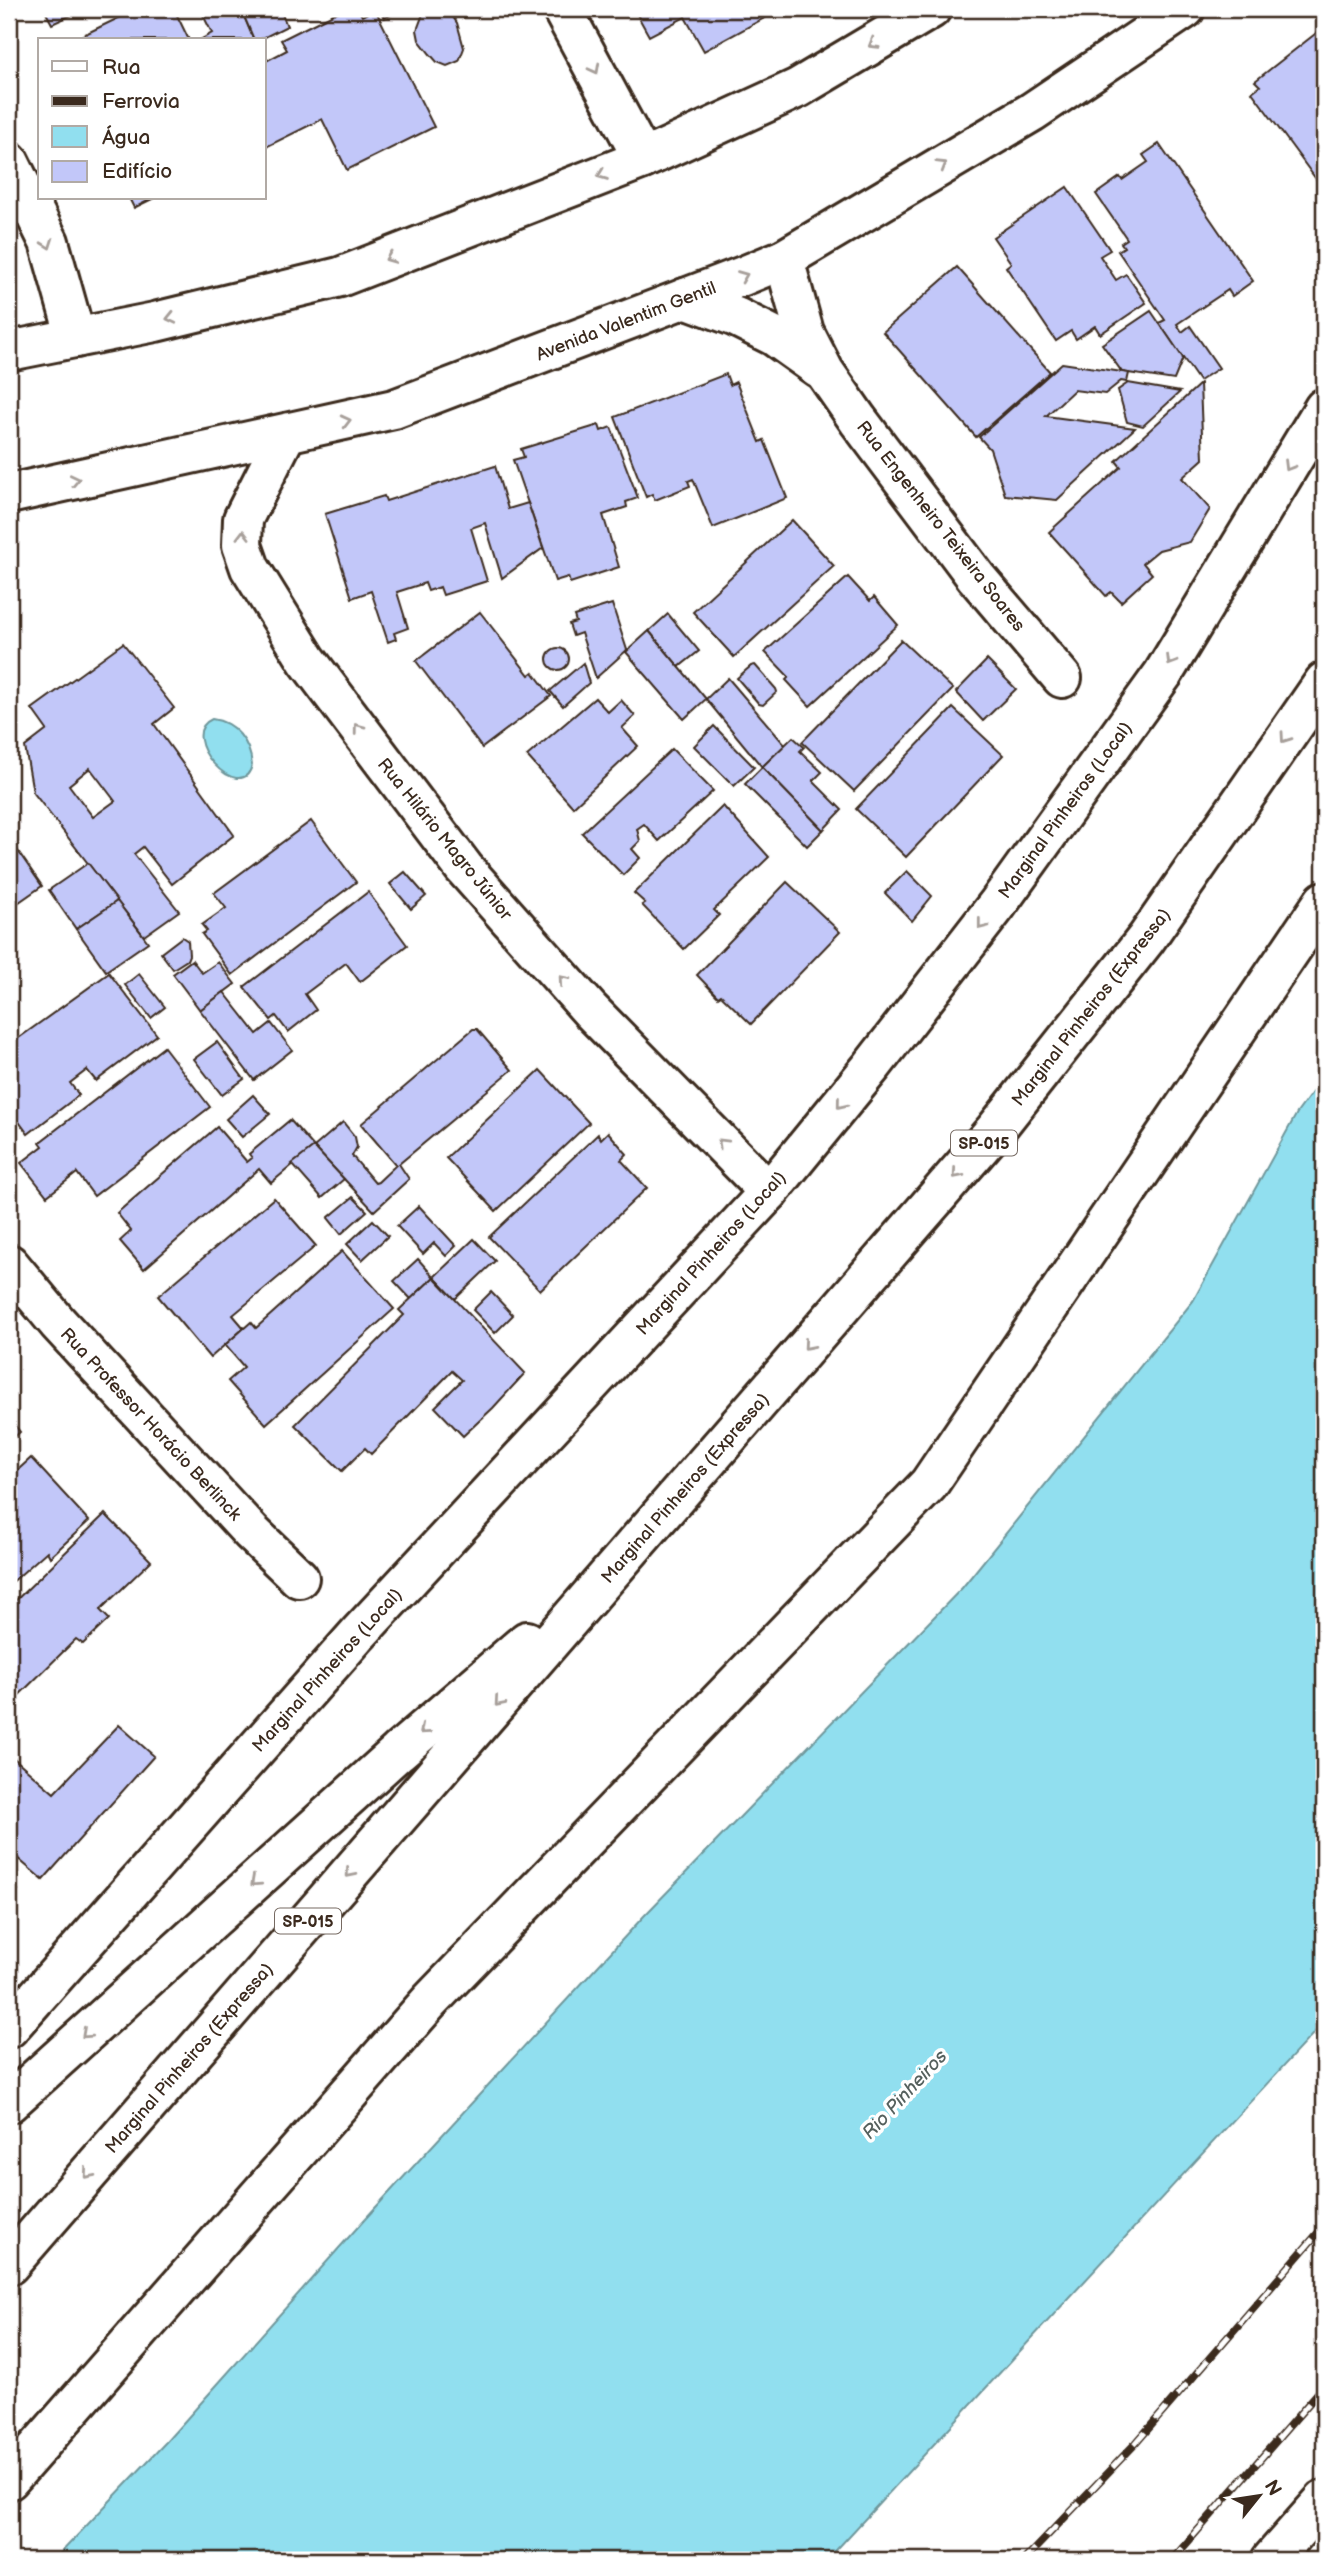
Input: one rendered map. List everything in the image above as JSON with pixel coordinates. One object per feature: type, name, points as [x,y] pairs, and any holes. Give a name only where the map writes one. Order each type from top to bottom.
[{"type":"main road","points":[[562,9],[643,159]]},
{"type":"main road","points":[[9,351],[155,322],[340,277],[643,159],[798,88],[931,9]]},
{"type":"main road","name":"Avenida Valentim Gentil","points":[[9,494],[394,409],[783,259],[1032,112],[1185,9]]},
{"type":"main road","points":[[9,161],[49,242],[76,338]]},
{"type":"main road","name":"Rua Engenheiro Teixeira Soares","points":[[783,259],[804,332],[824,371],[976,577],[1062,678]]},
{"type":"main road","name":"Rua Engenheiro Teixeira Soares","points":[[685,298],[736,317],[774,336],[824,371]]},
{"type":"main road","name":"Marginal Pinheiros (Local)","points":[[9,2028],[358,1634],[769,1192],[872,1066],[997,905],[1163,674],[1324,408]]},
{"type":"main road","name":"Rua Hilário Magro Júnior","points":[[286,434],[243,519],[242,545],[250,568],[307,660],[464,868],[590,1010],[769,1192]]},
{"type":"main road","name":"Marginal Pinheiros (Expressa)","points":[[9,2265],[995,1130],[1146,939],[1324,682]]},
{"type":"main road","points":[[9,2480],[430,2001],[929,1484],[1324,901]]},
{"type":"main road","name":"Rua Professor Horácio Berlinck","points":[[9,1264],[58,1323],[141,1413],[251,1532],[299,1578]]},
{"type":"main road","points":[[9,2103],[457,1700],[542,1627],[608,1576]]},
{"type":"main road","points":[[1271,2560],[1324,2500]]},
{"type":"water","points":[[212,719],[228,724],[245,741],[252,765],[246,776],[236,778],[225,773],[205,752],[201,739],[202,728]]},
{"type":"water","name":"Rio Pinheiros","points":[[1324,1076],[1324,2022],[827,2560],[54,2560],[166,2442],[365,2219],[644,1916],[962,1588],[1193,1301],[1297,1113]]},
{"type":"building","points":[[44,9],[85,9],[52,24]]},
{"type":"building","points":[[137,9],[145,9],[149,17],[166,9],[174,9],[188,38],[77,38]]},
{"type":"building","points":[[200,9],[241,9],[253,38],[203,38],[212,33]]},
{"type":"building","points":[[241,9],[280,9],[287,26],[263,38],[253,38]]},
{"type":"building","points":[[343,9],[358,9],[362,16],[375,9],[434,127],[347,170],[322,119],[266,147],[266,61],[287,50],[281,40]]},
{"type":"building","points":[[379,9],[403,9],[384,18]]},
{"type":"building","points":[[432,9],[449,11],[457,23],[464,48],[459,61],[447,66],[437,62],[430,54],[419,40],[417,30],[423,14]]},
{"type":"building","points":[[634,9],[781,9],[704,51],[685,17],[649,36]]},
{"type":"building","points":[[1324,27],[1324,190],[1252,92],[1260,86],[1255,81]]},
{"type":"building","points":[[1159,144],[1253,281],[1232,296],[1228,290],[1177,324],[1182,332],[1190,326],[1219,368],[1199,381],[1159,323],[1165,320],[1118,251],[1124,247],[1121,243],[1127,239],[1096,194],[1148,162],[1143,155]]},
{"type":"building","points":[[1067,187],[1110,250],[1100,256],[1116,280],[1126,274],[1146,303],[1100,334],[1095,326],[1076,339],[1071,331],[1056,341],[1006,267],[1011,263],[993,237]]},
{"type":"building","points":[[130,200],[150,200],[134,208]]},
{"type":"building","points":[[957,267],[1050,372],[976,437],[883,332]]},
{"type":"building","points":[[1151,311],[1183,358],[1174,380],[1122,372],[1102,344]]},
{"type":"building","points":[[1062,363],[1129,373],[1127,382],[1121,381],[1105,394],[1074,390],[1046,416],[1135,428],[1057,500],[1005,495],[990,449],[979,437]]},
{"type":"building","points":[[726,374],[730,385],[736,382],[760,442],[764,440],[787,498],[713,528],[693,479],[688,481],[690,486],[655,500],[652,494],[646,497],[615,417]]},
{"type":"building","points":[[1128,383],[1180,392],[1143,426],[1127,422],[1118,390]]},
{"type":"building","points":[[1200,384],[1203,459],[1182,478],[1210,509],[1190,542],[1159,550],[1143,563],[1152,574],[1121,602],[1111,592],[1106,596],[1049,532],[1121,467],[1116,461]]},
{"type":"building","points":[[599,425],[601,431],[611,427],[638,498],[626,502],[627,507],[603,515],[619,567],[570,583],[568,577],[555,581],[513,460],[524,457],[521,449]]},
{"type":"building","points":[[495,466],[508,509],[528,503],[543,548],[502,578],[485,523],[471,528],[487,581],[443,595],[440,587],[428,591],[425,583],[397,592],[408,628],[394,633],[396,639],[388,642],[371,591],[352,598],[325,514],[384,496],[386,501]]},
{"type":"building","points":[[792,520],[834,566],[734,657],[693,612]]},
{"type":"building","points":[[848,577],[870,601],[874,597],[898,625],[810,706],[786,680],[789,677],[765,652]]},
{"type":"building","points":[[612,604],[627,650],[596,678],[581,633],[573,636],[569,624],[576,622],[574,616]]},
{"type":"building","points":[[480,612],[529,675],[533,672],[551,696],[482,748],[416,661]]},
{"type":"building","points":[[668,614],[699,651],[679,667],[649,631]]},
{"type":"building","points":[[649,631],[706,699],[684,719],[626,652]]},
{"type":"building","points":[[901,640],[953,689],[854,791],[802,742]]},
{"type":"building","points":[[123,643],[174,708],[154,724],[234,835],[172,884],[143,847],[134,854],[179,911],[144,936],[33,792],[25,747],[47,730],[32,709]],"holes":[[[90,768],[115,801],[93,817],[69,785]]]},
{"type":"building","points":[[558,648],[566,651],[569,659],[566,667],[558,670],[550,667],[547,659],[550,651]]},
{"type":"building","points":[[987,660],[1016,689],[983,721],[956,692]]},
{"type":"building","points":[[583,663],[589,683],[563,706],[550,691]]},
{"type":"building","points":[[755,665],[777,692],[763,705],[759,704],[737,678]]},
{"type":"building","points":[[728,678],[785,745],[762,767],[706,699]]},
{"type":"building","points":[[595,698],[608,712],[621,700],[635,716],[622,728],[638,746],[573,807],[527,756]]},
{"type":"building","points":[[953,708],[1003,755],[906,857],[856,809]]},
{"type":"building","points":[[714,726],[754,767],[734,786],[694,746]]},
{"type":"building","points":[[793,737],[804,747],[800,751],[822,772],[813,781],[842,810],[823,830],[762,767]]},
{"type":"building","points":[[672,749],[713,791],[659,841],[644,824],[637,829],[640,841],[632,849],[640,858],[623,875],[582,833]]},
{"type":"building","points":[[762,767],[823,830],[807,846],[745,784]]},
{"type":"building","points":[[723,806],[769,857],[714,910],[719,915],[684,949],[634,893]]},
{"type":"building","points":[[311,821],[356,882],[232,975],[202,934],[207,931],[202,925],[226,908],[214,893]]},
{"type":"building","points":[[9,838],[42,886],[9,909]]},
{"type":"building","points":[[88,863],[117,901],[76,929],[49,890]]},
{"type":"building","points":[[907,871],[932,896],[912,921],[885,893]]},
{"type":"building","points":[[405,872],[426,896],[411,909],[390,884]]},
{"type":"building","points":[[787,882],[840,932],[751,1024],[721,995],[718,997],[697,975]]},
{"type":"building","points":[[368,892],[407,945],[360,982],[346,963],[305,994],[316,1010],[288,1032],[276,1016],[271,1020],[244,987]]},
{"type":"building","points":[[117,901],[148,942],[106,971],[76,929]]},
{"type":"building","points":[[182,937],[188,941],[189,955],[187,960],[173,969],[161,953]]},
{"type":"building","points":[[192,960],[202,973],[218,962],[235,984],[200,1010],[173,974]]},
{"type":"building","points":[[109,973],[157,1035],[96,1081],[87,1070],[70,1083],[79,1095],[28,1134],[9,1108],[9,1045]]},
{"type":"building","points":[[139,974],[165,1007],[151,1018],[125,985]]},
{"type":"building","points":[[224,992],[257,1034],[271,1023],[292,1050],[254,1080],[200,1010]]},
{"type":"building","points":[[473,1029],[477,1029],[512,1070],[399,1164],[409,1179],[374,1211],[314,1147],[343,1122],[355,1137],[357,1147],[352,1156],[375,1183],[378,1182],[396,1165],[361,1124]]},
{"type":"building","points":[[217,1042],[244,1079],[222,1095],[194,1059]]},
{"type":"building","points":[[164,1047],[210,1107],[94,1196],[77,1173],[47,1196],[21,1163],[43,1146],[40,1142]]},
{"type":"building","points":[[540,1070],[589,1123],[496,1211],[446,1158]]},
{"type":"building","points":[[253,1095],[270,1114],[242,1137],[226,1119]]},
{"type":"building","points":[[290,1120],[314,1147],[271,1183],[259,1169],[144,1269],[120,1241],[131,1231],[117,1213],[217,1127],[247,1162],[252,1158],[249,1154]]},
{"type":"building","points":[[608,1132],[627,1154],[621,1160],[647,1188],[540,1290],[489,1237],[598,1134],[601,1139]]},
{"type":"building","points":[[314,1147],[344,1179],[322,1198],[292,1164]]},
{"type":"building","points":[[353,1197],[367,1211],[341,1234],[328,1218]]},
{"type":"building","points":[[274,1198],[316,1246],[233,1315],[244,1328],[210,1358],[158,1296]]},
{"type":"building","points":[[419,1206],[456,1246],[446,1256],[434,1243],[423,1254],[397,1226]]},
{"type":"building","points":[[373,1220],[388,1236],[362,1260],[347,1244]]},
{"type":"building","points":[[474,1239],[495,1261],[455,1299],[434,1277]]},
{"type":"building","points":[[342,1251],[394,1309],[266,1424],[228,1381],[244,1367],[225,1345],[251,1322],[256,1328]]},
{"type":"building","points":[[418,1259],[434,1277],[411,1299],[394,1281]]},
{"type":"building","points":[[434,1277],[525,1373],[463,1436],[435,1407],[462,1380],[452,1371],[371,1454],[365,1448],[342,1471],[295,1425],[404,1315],[399,1310]]},
{"type":"building","points":[[491,1292],[513,1315],[495,1333],[473,1310]]},
{"type":"building","points":[[9,1418],[20,1432],[9,1442]]},
{"type":"building","points":[[31,1458],[89,1521],[50,1557],[47,1551],[9,1585],[9,1478]]},
{"type":"building","points":[[105,1514],[151,1561],[100,1610],[109,1619],[83,1644],[76,1639],[9,1705],[9,1607]]},
{"type":"building","points":[[119,1725],[154,1756],[43,1880],[9,1851],[9,1754],[54,1793]]},
{"type":"building","points":[[9,1881],[18,1890],[9,1901]]},
{"type":"railway","points":[[1024,2560],[1136,2443],[1324,2226]]},
{"type":"railway","points":[[1172,2560],[1324,2386]]}]
